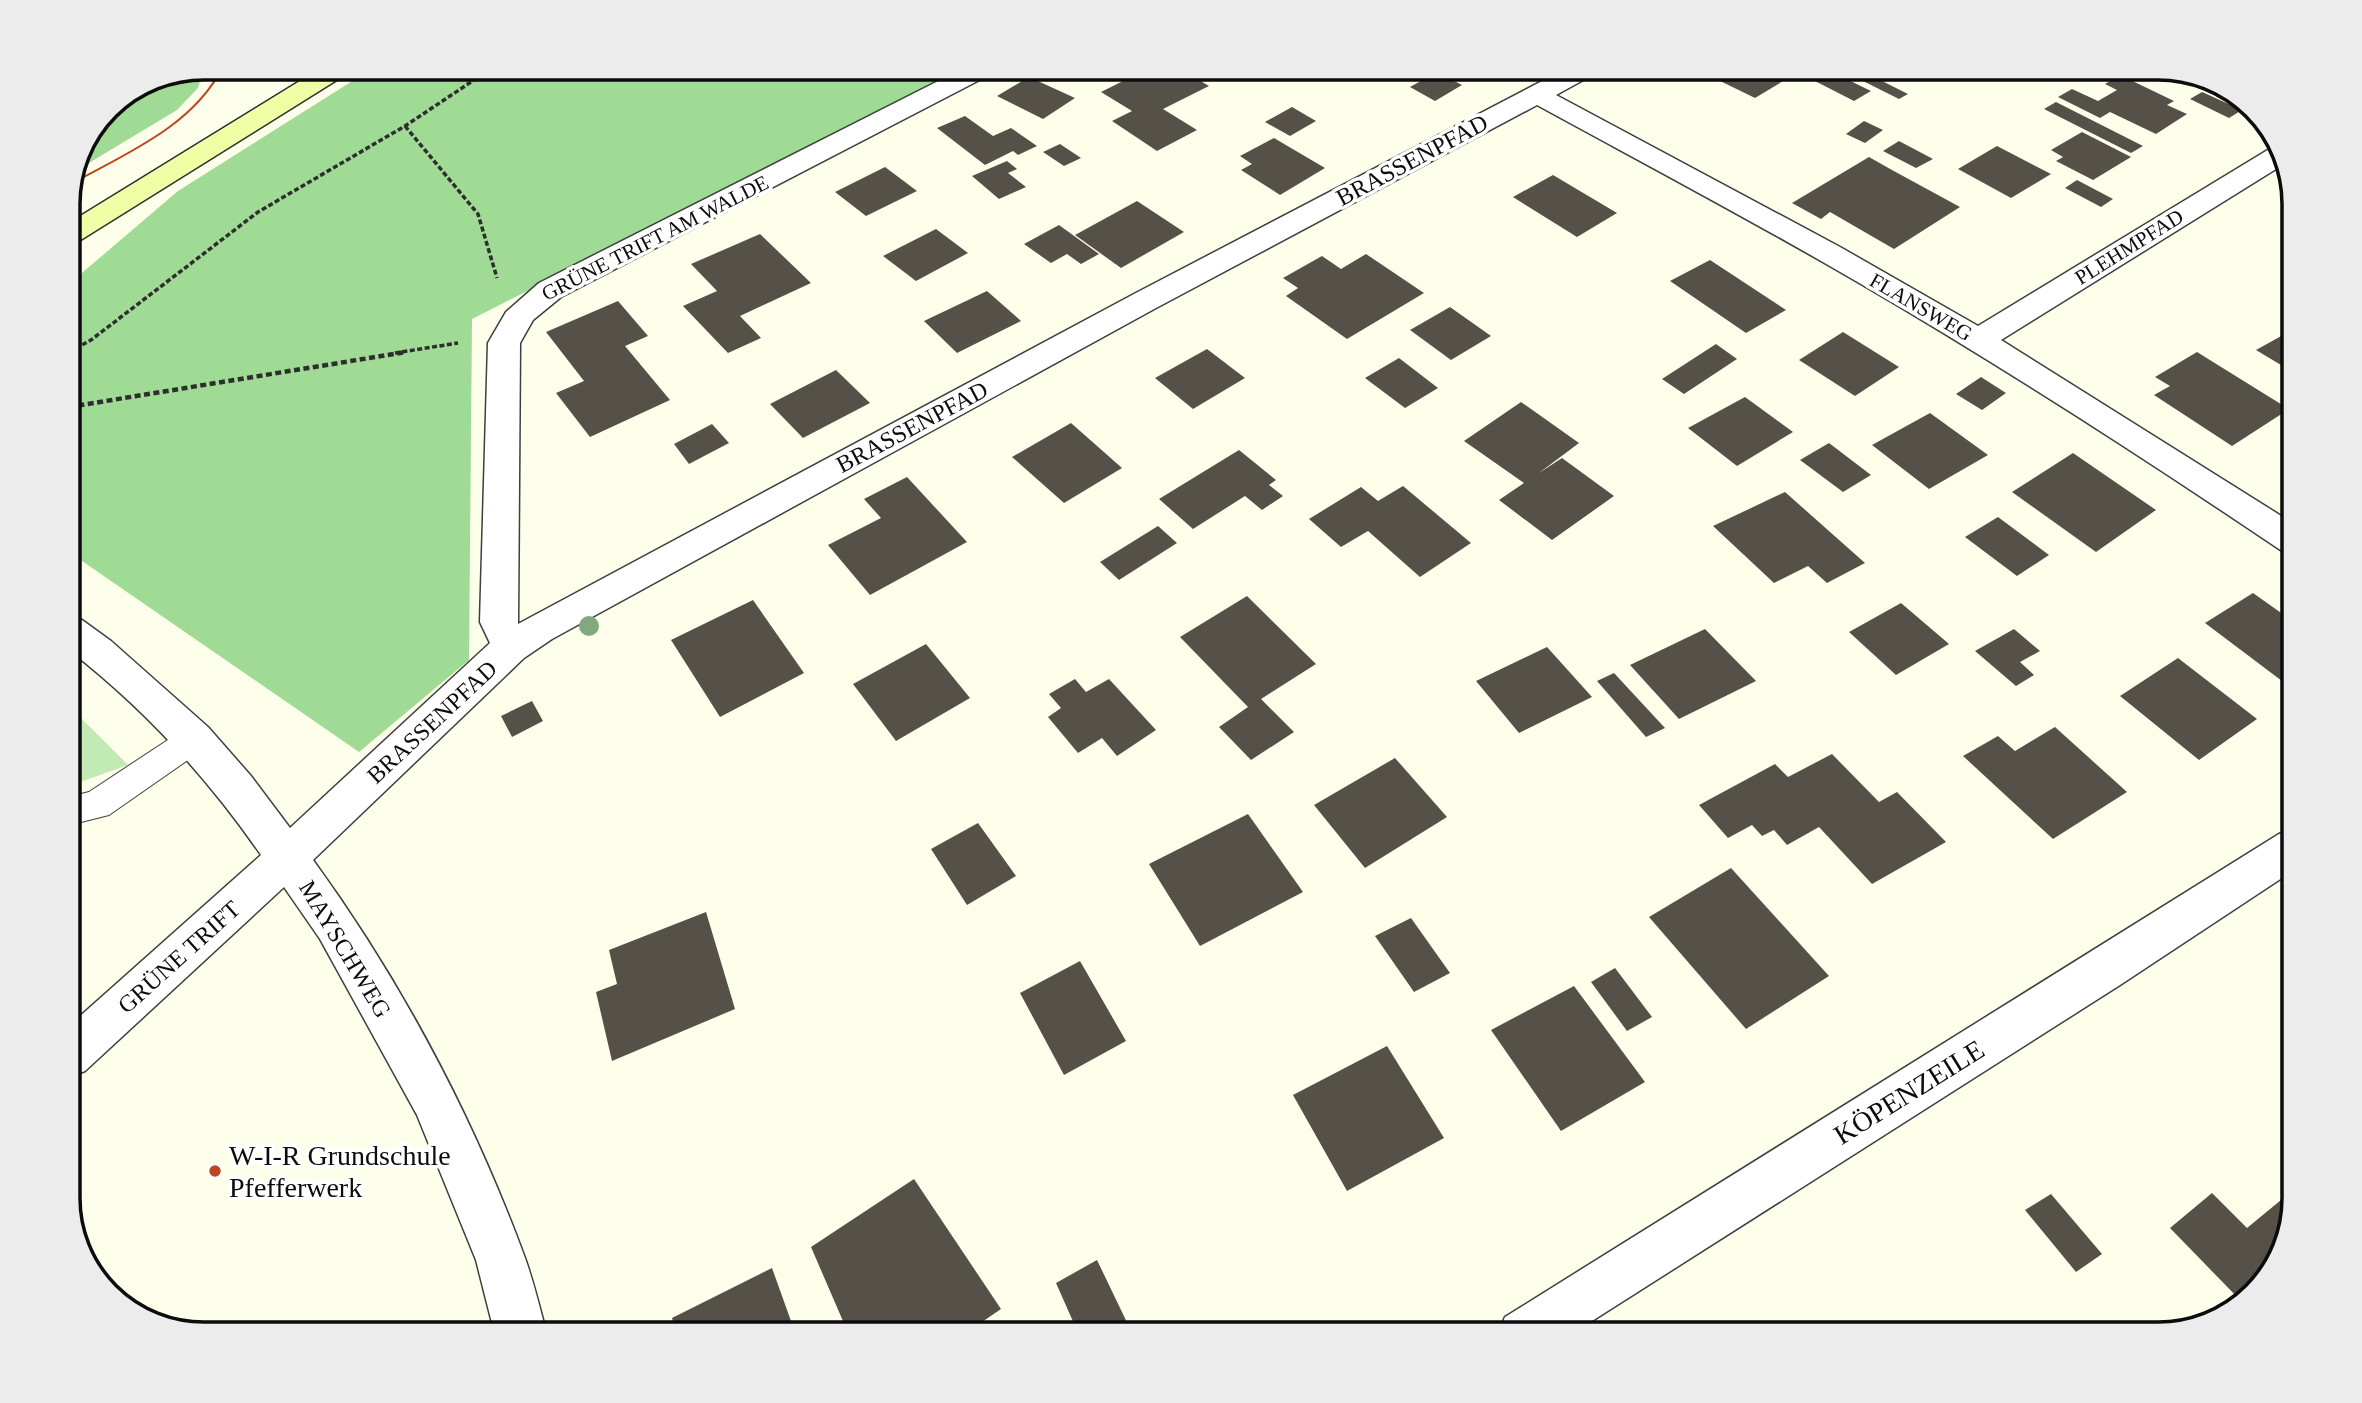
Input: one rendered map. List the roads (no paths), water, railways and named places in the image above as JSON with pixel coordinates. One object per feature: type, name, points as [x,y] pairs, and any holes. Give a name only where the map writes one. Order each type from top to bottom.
[{"type":"main road","points":[[81,228],[318,81]]},
{"type":"street","name":"BRASSENPFAD","points":[[288,857],[511,647],[567,613],[923,421],[1563,80]]},
{"type":"street","name":"GRÜNE TRIFT AM WALDE","points":[[511,647],[498,622],[504,343],[506,335],[530,303],[550,290],[959,81]]},
{"type":"street","name":"FLANSWEG","points":[[1536,94],[1868,276],[1978,340],[2281,533]]},
{"type":"street","name":"PLEHMPFAD","points":[[1978,340],[2273,159]]},
{"type":"street","name":"MAYSCHWEG","points":[[81,639],[194,739],[237,788],[335,925],[434,1100],[501,1260],[518,1322]]},
{"type":"street","name":"KÖPENZEILE","points":[[1544,1322],[2093,977],[2282,854]]},
{"type":"street","name":"GRÜNE TRIFT","points":[[81,1044],[288,857]]},
{"type":"lane","points":[[81,808],[97,805],[194,739]]},
{"type":"tram line","points":[[84,177],[135,149],[176,122],[194,106],[214,81]]},
{"type":"place","name":"W-I-R Grundschule Pfefferwerk","points":[[215,1171]]}]
